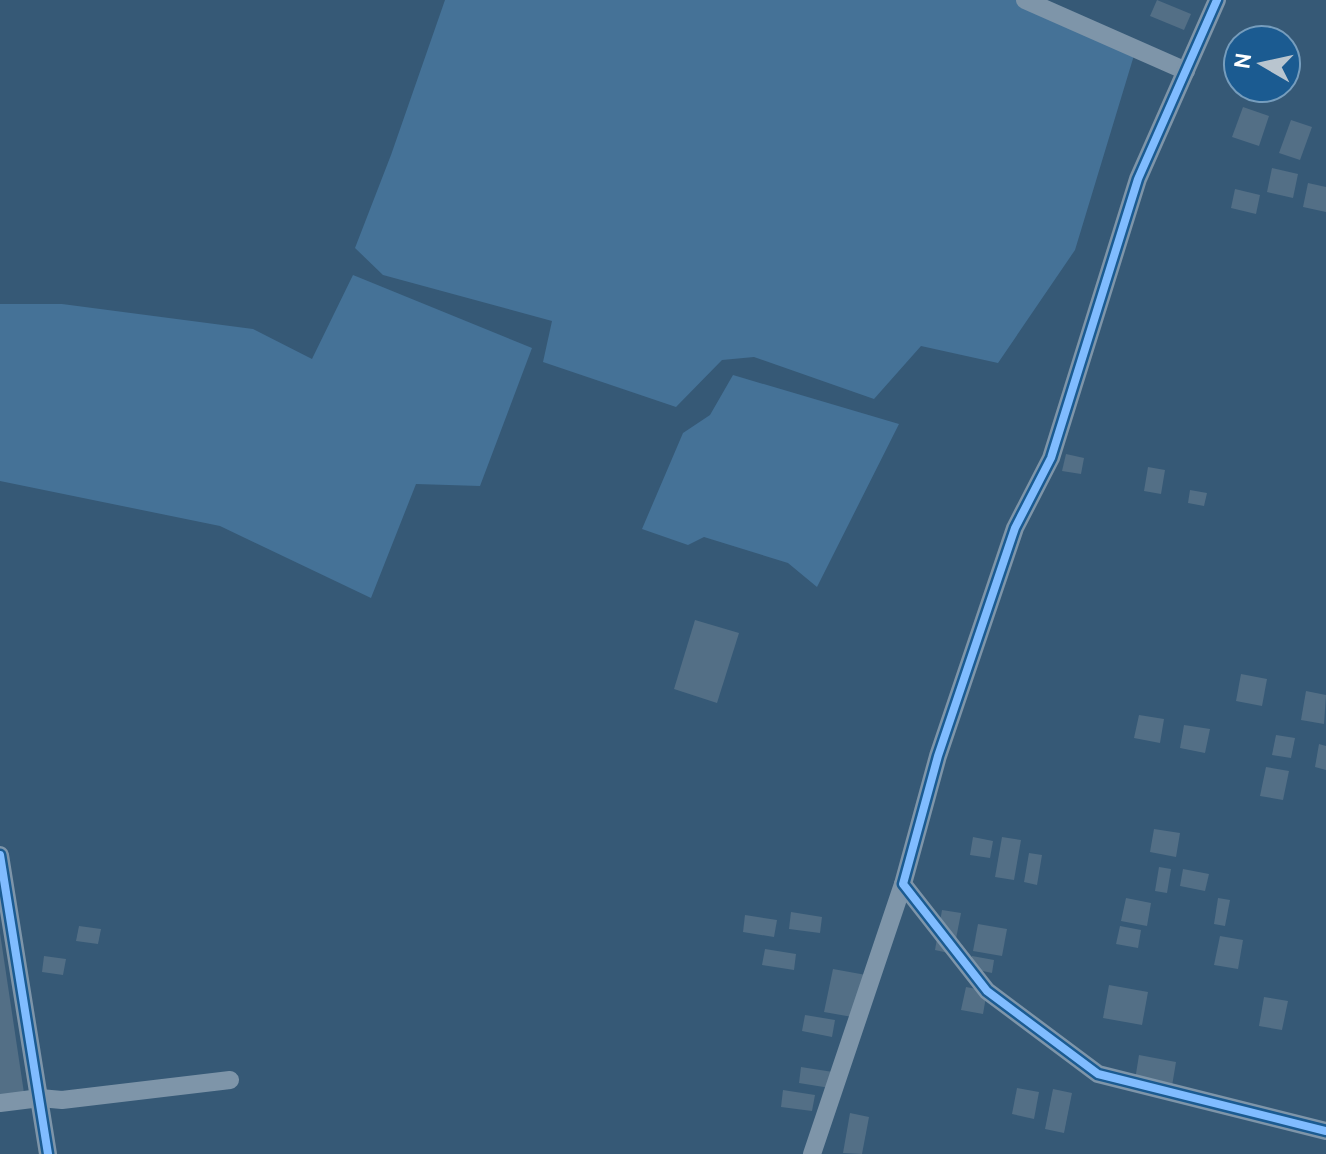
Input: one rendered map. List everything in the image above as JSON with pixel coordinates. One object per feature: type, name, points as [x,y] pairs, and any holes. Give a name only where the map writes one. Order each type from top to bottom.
[{"type":"street","points":[[1025,0],[1186,71]]},
{"type":"street","points":[[812,1154],[903,884],[938,756],[1015,528],[1051,458],[1138,179],[1217,0]]},
{"type":"street","points":[[0,855],[48,1154]]},
{"type":"street","points":[[903,884],[987,991],[1098,1074],[1326,1131]]},
{"type":"street","points":[[0,1103],[40,1098],[62,1100],[230,1080]]},
{"type":"water","points":[[445,0],[1030,0],[1135,52],[1075,250],[998,363],[921,346],[874,399],[754,357],[722,360],[676,407],[543,362],[552,321],[383,275],[355,248]]},
{"type":"water","points":[[353,275],[532,348],[480,486],[416,484],[371,598],[220,526],[0,481],[0,304],[62,304],[253,329],[312,359]]},
{"type":"water","points":[[733,375],[899,424],[817,587],[788,563],[704,537],[688,545],[642,529],[683,433],[710,415]]},
{"type":"building","points":[[1157,0],[1191,14],[1184,30],[1150,16]]},
{"type":"building","points":[[1243,107],[1269,116],[1259,146],[1232,137]]},
{"type":"building","points":[[1291,120],[1312,127],[1300,160],[1279,153]]},
{"type":"building","points":[[1272,168],[1298,174],[1293,198],[1267,192]]},
{"type":"building","points":[[1308,183],[1326,187],[1326,212],[1303,207]]},
{"type":"building","points":[[1235,189],[1260,195],[1256,214],[1231,208]]},
{"type":"building","points":[[1066,454],[1084,458],[1081,474],[1062,471]]},
{"type":"building","points":[[1148,467],[1165,470],[1161,494],[1144,491]]},
{"type":"building","points":[[1190,490],[1207,493],[1204,506],[1188,503]]},
{"type":"building","points":[[695,620],[739,633],[717,703],[674,689]]},
{"type":"building","points":[[1241,674],[1267,679],[1262,706],[1236,701]]},
{"type":"building","points":[[1306,691],[1326,695],[1324,724],[1301,720]]},
{"type":"building","points":[[1139,715],[1164,719],[1160,743],[1134,738]]},
{"type":"building","points":[[1184,725],[1210,729],[1205,753],[1180,748]]},
{"type":"building","points":[[1276,735],[1295,738],[1291,758],[1272,755]]},
{"type":"building","points":[[1319,744],[1326,746],[1326,770],[1315,767]]},
{"type":"building","points":[[1266,767],[1289,771],[1283,800],[1260,796]]},
{"type":"building","points":[[1154,829],[1180,833],[1176,857],[1150,852]]},
{"type":"building","points":[[973,837],[993,841],[990,858],[970,855]]},
{"type":"building","points":[[1002,837],[1021,840],[1014,880],[995,877]]},
{"type":"building","points":[[1029,853],[1042,855],[1037,885],[1024,882]]},
{"type":"building","points":[[1159,867],[1171,869],[1167,893],[1155,891]]},
{"type":"building","points":[[1183,869],[1209,874],[1205,891],[1180,886]]},
{"type":"building","points":[[1126,898],[1151,903],[1147,926],[1121,921]]},
{"type":"building","points":[[1218,898],[1230,900],[1225,926],[1214,924]]},
{"type":"building","points":[[942,910],[961,913],[953,954],[935,950]]},
{"type":"building","points":[[791,912],[822,917],[820,933],[789,929]]},
{"type":"building","points":[[745,915],[777,920],[774,937],[743,932]]},
{"type":"building","points":[[978,924],[1007,929],[1002,956],[973,951]]},
{"type":"building","points":[[79,926],[101,929],[98,944],[76,941]]},
{"type":"building","points":[[1120,926],[1141,930],[1138,948],[1116,944]]},
{"type":"building","points":[[0,933],[24,1093],[0,1096]]},
{"type":"building","points":[[1220,936],[1243,940],[1238,969],[1214,965]]},
{"type":"building","points":[[765,949],[796,954],[794,970],[762,965]]},
{"type":"building","points":[[44,956],[66,959],[63,975],[42,972]]},
{"type":"building","points":[[972,956],[994,960],[992,973],[969,968]]},
{"type":"building","points":[[833,969],[866,975],[858,1018],[824,1012]]},
{"type":"building","points":[[1109,985],[1148,992],[1142,1025],[1103,1018]]},
{"type":"building","points":[[966,987],[987,991],[983,1014],[961,1010]]},
{"type":"building","points":[[1264,997],[1288,1001],[1282,1030],[1259,1026]]},
{"type":"building","points":[[805,1015],[835,1020],[832,1037],[802,1031]]},
{"type":"building","points":[[1139,1055],[1176,1062],[1172,1086],[1135,1080]]},
{"type":"building","points":[[801,1067],[833,1072],[830,1088],[799,1083]]},
{"type":"building","points":[[1017,1088],[1039,1092],[1034,1119],[1012,1114]]},
{"type":"building","points":[[1053,1089],[1072,1093],[1064,1133],[1045,1129]]},
{"type":"building","points":[[783,1090],[815,1095],[812,1111],[781,1107]]},
{"type":"building","points":[[850,1113],[869,1117],[862,1154],[843,1153]]},
{"type":"cycle path","points":[[1217,0],[1138,179],[1051,458],[1015,528],[938,756],[903,884],[987,991],[1098,1074],[1326,1131]]},
{"type":"cycle path","points":[[0,855],[48,1154]]}]
